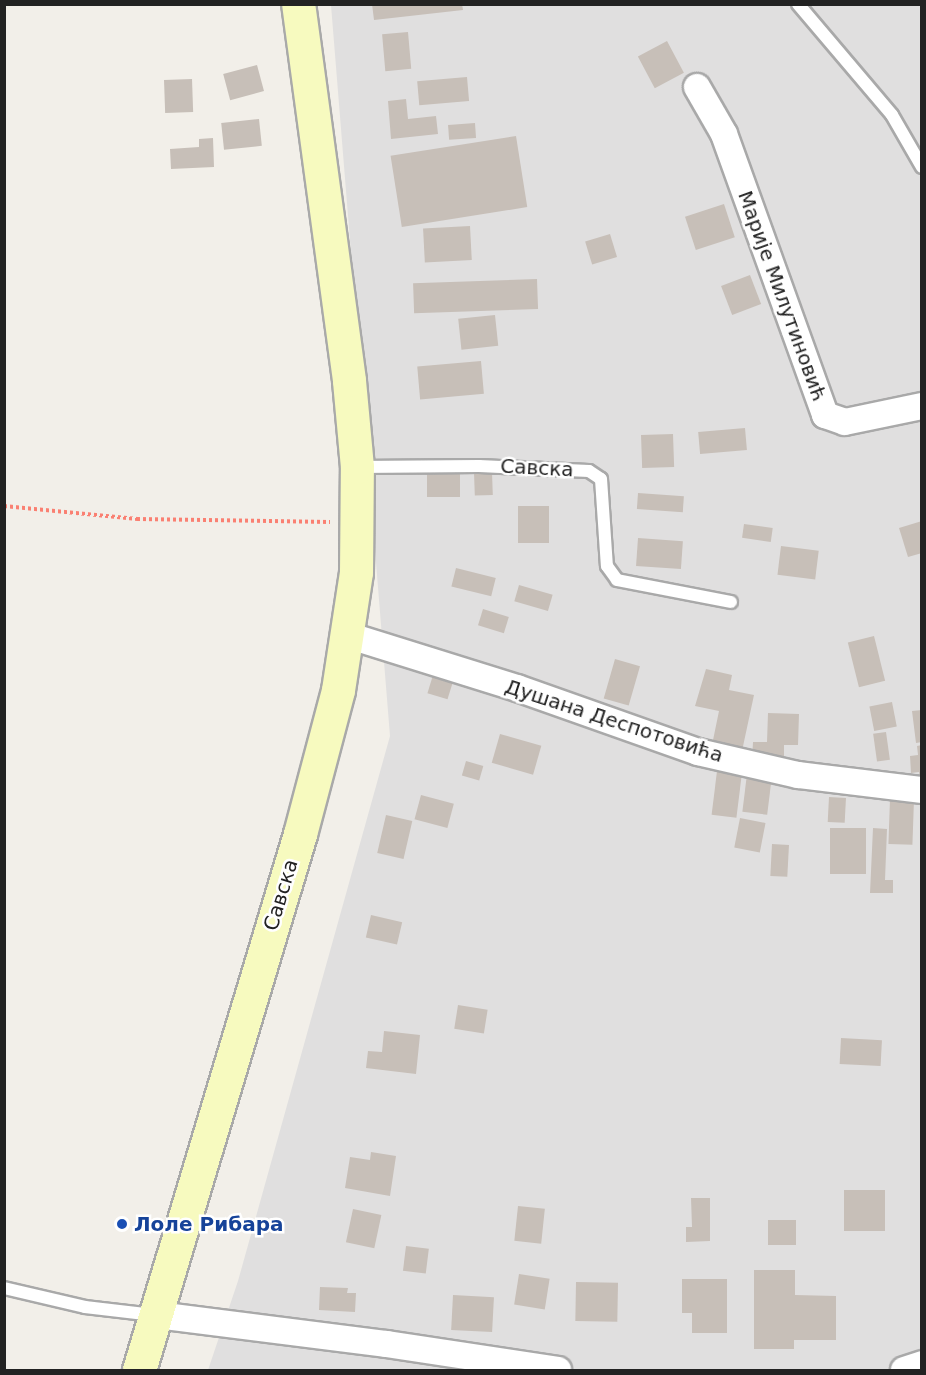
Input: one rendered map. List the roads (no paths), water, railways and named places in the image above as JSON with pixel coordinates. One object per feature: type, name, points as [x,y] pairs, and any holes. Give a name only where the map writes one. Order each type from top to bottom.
[{"type":"street","name":"Савска","points":[[140,1371],[300,834],[338,690],[356,572],[357,467],[349,380],[298,4]]},
{"type":"street","name":"Марије Милутиновић","points":[[697,87],[727,144],[825,415],[845,422],[921,406]]},
{"type":"street","name":"Душана Деспотовића","points":[[347,635],[517,688],[698,752],[798,775],[921,790]]},
{"type":"street","points":[[157,1315],[506,1366],[558,1371]]},
{"type":"street","points":[[904,1371],[921,1364]]},
{"type":"lane","points":[[798,4],[892,115],[921,167]]},
{"type":"lane","name":"Савска","points":[[357,467],[479,466],[589,471],[601,479],[608,566],[617,580],[731,602]]},
{"type":"lane","points":[[4,1288],[85,1307],[157,1315]]},
{"type":"place","name":"Лоле Рибара","points":[[122,1224]]}]
